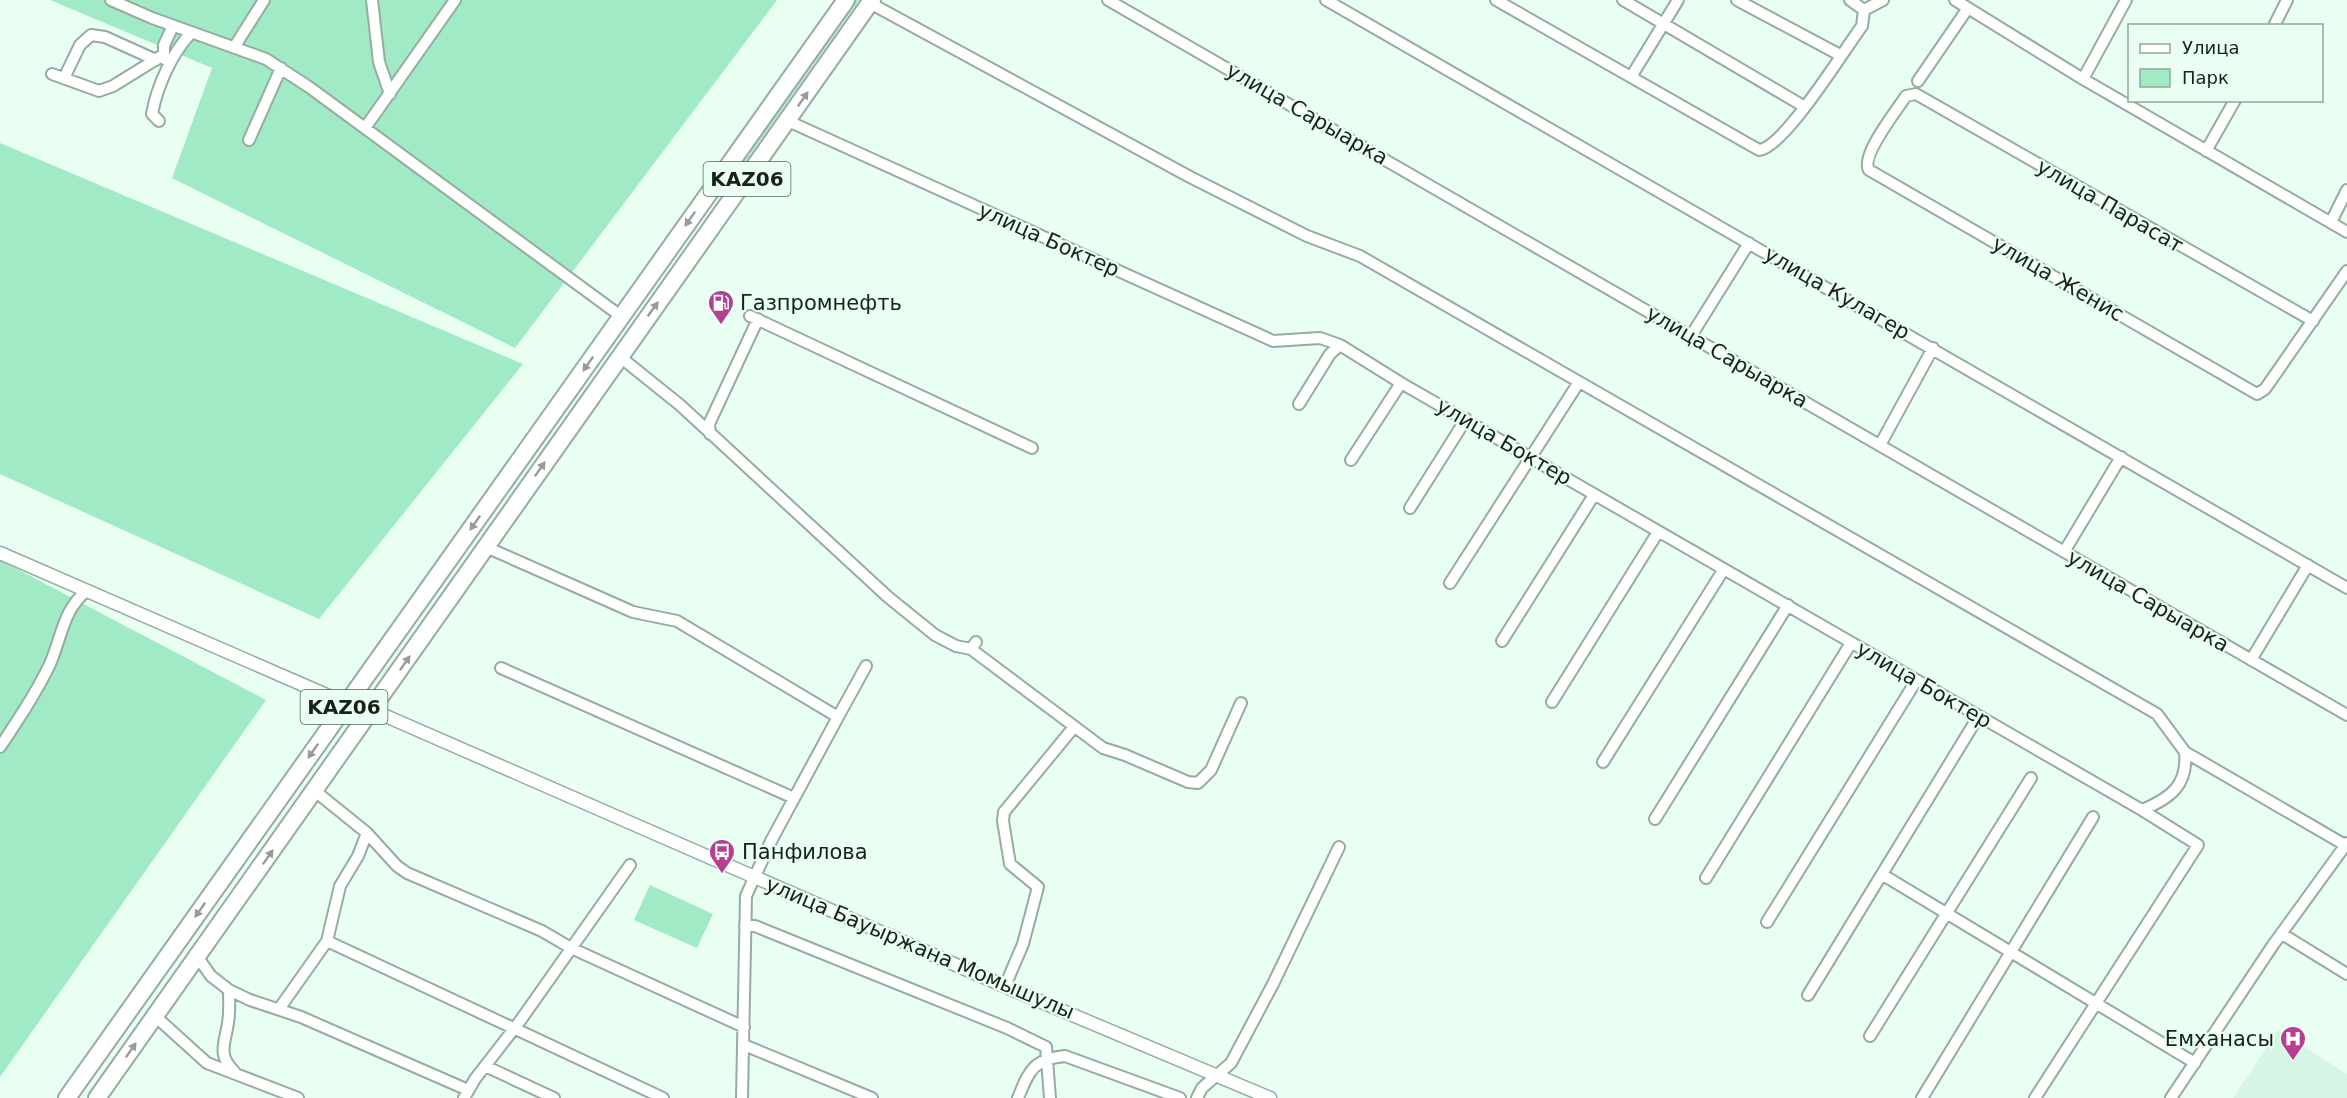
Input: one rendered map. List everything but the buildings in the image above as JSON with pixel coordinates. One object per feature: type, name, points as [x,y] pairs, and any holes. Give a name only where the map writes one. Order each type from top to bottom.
[{"type":"highway","name":"KАZ06","points":[[67,1098],[846,0]]},
{"type":"highway","name":"KАZ06","points":[[97,1098],[871,1]]},
{"type":"highway","points":[[714,185],[732,198]]},
{"type":"street","points":[[111,0],[191,33],[221,44],[235,46],[281,68],[622,316]]},
{"type":"street","points":[[235,46],[264,0]]},
{"type":"street","points":[[372,0],[379,62],[390,94]]},
{"type":"street","points":[[365,128],[454,0]]},
{"type":"street","name":"улица Сарыарка","points":[[1107,0],[2347,715]]},
{"type":"street","name":"улица Кулагер","points":[[1326,0],[2347,588]]},
{"type":"street","points":[[1497,0],[1759,150],[1767,149],[1777,142],[1805,107],[1862,26],[1864,10]]},
{"type":"street","points":[[1623,0],[1805,107]]},
{"type":"street","points":[[1631,77],[1678,0]]},
{"type":"street","points":[[1737,0],[1840,55]]},
{"type":"street","points":[[1850,0],[1864,10]]},
{"type":"street","points":[[1864,10],[1883,0]]},
{"type":"street","points":[[1955,0],[2084,79],[2347,232]]},
{"type":"street","points":[[2084,79],[2126,0]]},
{"type":"street","points":[[2275,24],[2288,0]]},
{"type":"street","points":[[871,1],[1190,177],[1307,236],[1360,256],[2157,714],[2185,752],[2346,844],[2171,1098]]},
{"type":"street","points":[[1918,81],[1968,8]]},
{"type":"street","points":[[52,74],[99,91],[113,86],[159,58],[173,26]]},
{"type":"street","points":[[159,121],[152,114],[167,71],[178,49],[191,33]]},
{"type":"street","points":[[64,78],[80,45],[92,35],[105,37],[159,58],[167,71]]},
{"type":"street","points":[[249,140],[281,68]]},
{"type":"street","name":"улица Парасат","points":[[1906,96],[1916,94],[2313,321]]},
{"type":"street","name":"улица Женис","points":[[1906,96],[1887,123],[1867,160],[1869,170],[2257,394],[2265,389],[2313,321]]},
{"type":"street","points":[[2206,151],[2234,102]]},
{"type":"street","name":"улица Боктер","points":[[788,121],[1274,341],[1320,338],[1340,345],[1401,383],[2188,838],[2198,845],[2096,1003]]},
{"type":"street","points":[[2331,222],[2347,190]]},
{"type":"street","points":[[1691,336],[1749,243]]},
{"type":"street","points":[[2313,321],[2347,271]]},
{"type":"street","points":[[710,434],[709,424],[754,317],[1032,448]]},
{"type":"street","points":[[1299,404],[1330,354],[1340,345]]},
{"type":"street","points":[[1880,445],[1933,348]]},
{"type":"street","points":[[619,356],[680,405],[888,597],[935,635],[956,646],[974,645],[1103,748],[1125,755],[1188,783],[1198,783],[1211,770],[1241,703]]},
{"type":"street","points":[[1450,583],[1579,382]]},
{"type":"street","points":[[1351,460],[1401,383]]},
{"type":"street","points":[[1410,508],[1466,419]]},
{"type":"street","points":[[2064,552],[2121,457]]},
{"type":"street","points":[[1502,641],[1594,495]]},
{"type":"street","points":[[1552,702],[1658,532]]},
{"type":"street","points":[[486,547],[633,612],[677,621],[838,717]]},
{"type":"street","points":[[0,553],[347,704]]},
{"type":"street","points":[[2252,660],[2308,566]]},
{"type":"street","points":[[1602,762],[1724,569]]},
{"type":"street","points":[[0,747],[50,664],[68,615],[78,597],[87,591]]},
{"type":"street","points":[[1655,819],[1788,605]]},
{"type":"street","points":[[1706,878],[1851,644]]},
{"type":"street","points":[[742,1098],[746,896],[753,876],[866,666]]},
{"type":"street","points":[[501,668],[794,798]]},
{"type":"street","points":[[1767,922],[1916,681]]},
{"type":"street","name":"улица Бауыржана Момышулы","points":[[372,711],[1005,986],[1270,1098]]},
{"type":"street","points":[[1808,995],[1978,717]]},
{"type":"street","points":[[1005,986],[1023,944],[1038,887],[1010,864],[1003,821],[1004,812],[1074,727]]},
{"type":"street","points":[[2142,810],[2170,795],[2179,787],[2187,770],[2185,752]]},
{"type":"street","points":[[1870,1036],[2031,778]]},
{"type":"street","points":[[315,791],[367,834],[397,866],[407,873],[542,931],[571,948],[744,1027]]},
{"type":"street","points":[[1922,1098],[2093,817]]},
{"type":"street","points":[[279,1009],[327,940],[340,886],[358,856],[367,834]]},
{"type":"street","points":[[1199,1093],[1231,1063],[1340,847]]},
{"type":"street","points":[[197,956],[211,976],[229,990],[346,1035],[466,1094],[630,865]]},
{"type":"street","points":[[1883,874],[2195,1063]]},
{"type":"street","points":[[745,926],[755,926],[1006,1028],[1046,1047],[1050,1098]]},
{"type":"street","points":[[2282,934],[2347,974]]},
{"type":"street","points":[[327,940],[663,1098]]},
{"type":"street","points":[[229,990],[229,1013],[222,1051],[224,1060],[236,1073]]},
{"type":"street","points":[[2035,1098],[2096,1003]]},
{"type":"street","points":[[155,1016],[207,1063],[298,1098]]},
{"type":"street","points":[[744,1045],[872,1098]]},
{"type":"street","points":[[1018,1098],[1036,1064],[1048,1058],[1065,1056],[1180,1098]]},
{"type":"street","points":[[485,1066],[554,1098]]},
{"type":"street","points":[[1196,1068],[1199,1093]]},
{"type":"shaded area","name":"Емханасы","points":[[2278,1030],[2347,1074],[2347,1098],[2233,1098]]},
{"type":"green space","points":[[50,0],[777,0],[515,348],[172,178],[212,68]]},
{"type":"green space","points":[[851,0],[859,0],[733,179],[729,171]]},
{"type":"green space","points":[[0,143],[523,364],[319,619],[0,474]]},
{"type":"green space","points":[[0,560],[266,700],[0,1077]]},
{"type":"green space","points":[[650,885],[713,914],[697,948],[634,920]]},
{"type":"place","name":"Газпромнефть","points":[[721,326]]},
{"type":"place","name":"Панфилова","points":[[722,875]]},
{"type":"place","name":"Емханасы","points":[[2293,1062]]}]
